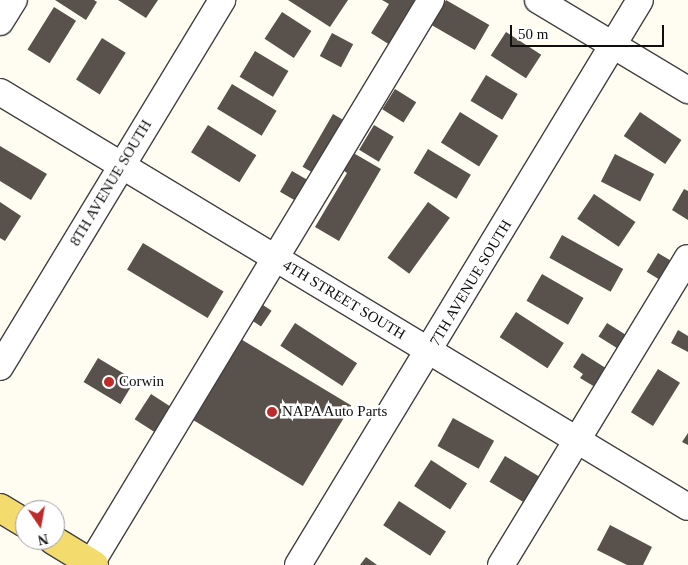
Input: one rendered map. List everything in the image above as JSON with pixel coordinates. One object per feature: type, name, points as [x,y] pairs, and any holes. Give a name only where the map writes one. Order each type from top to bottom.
[{"type":"main road","points":[[0,508],[15,517]]},
{"type":"main road","points":[[65,547],[92,564]]},
{"type":"street","points":[[0,22],[14,0]]},
{"type":"street","name":"8TH AVENUE SOUTH","points":[[0,367],[222,0]]},
{"type":"street","points":[[92,564],[431,0]]},
{"type":"street","points":[[538,0],[688,90]]},
{"type":"street","name":"7TH AVENUE SOUTH","points":[[298,565],[430,352],[640,0]]},
{"type":"street","name":"4TH STREET SOUTH","points":[[0,92],[688,507]]},
{"type":"street","points":[[501,565],[578,442],[688,258]]},
{"type":"building","points":[[55,0],[94,0],[97,2],[86,20]]},
{"type":"building","points":[[118,0],[158,0],[146,18]]},
{"type":"building","points":[[288,0],[348,0],[330,27]]},
{"type":"building","points":[[382,0],[417,0],[390,45],[371,33],[389,4]]},
{"type":"building","points":[[446,0],[489,25],[475,50],[432,25]]},
{"type":"building","points":[[54,7],[76,21],[50,63],[28,49]]},
{"type":"building","points":[[282,12],[311,31],[294,58],[265,39]]},
{"type":"building","points":[[506,32],[541,55],[526,78],[491,55]]},
{"type":"building","points":[[332,33],[353,44],[341,67],[320,56]]},
{"type":"building","points":[[102,38],[126,53],[100,94],[76,80]]},
{"type":"building","points":[[255,51],[288,71],[273,97],[240,77]]},
{"type":"building","points":[[486,75],[518,94],[502,120],[471,101]]},
{"type":"building","points":[[232,84],[277,111],[262,136],[217,109]]},
{"type":"building","points":[[395,89],[416,102],[403,123],[382,109]]},
{"type":"building","points":[[460,112],[498,136],[479,166],[441,143]]},
{"type":"building","points":[[640,112],[681,140],[665,164],[624,136]]},
{"type":"building","points":[[333,114],[345,121],[315,174],[302,167]]},
{"type":"building","points":[[208,125],[256,155],[239,182],[191,152]]},
{"type":"building","points":[[374,125],[394,137],[379,162],[359,150]]},
{"type":"building","points":[[0,146],[47,174],[31,200],[0,181]]},
{"type":"building","points":[[428,149],[471,175],[456,199],[414,173]]},
{"type":"building","points":[[350,151],[381,169],[339,241],[315,227],[347,173],[340,168]]},
{"type":"building","points":[[615,154],[654,174],[640,202],[601,182]]},
{"type":"building","points":[[292,171],[309,181],[297,202],[280,192]]},
{"type":"building","points":[[684,189],[688,191],[688,220],[672,210]]},
{"type":"building","points":[[594,194],[635,222],[619,247],[577,219]]},
{"type":"building","points":[[0,202],[21,216],[5,241],[0,238]]},
{"type":"building","points":[[428,202],[450,218],[409,274],[387,258]]},
{"type":"building","points":[[562,235],[623,269],[611,292],[549,258]]},
{"type":"building","points":[[143,243],[224,291],[208,318],[127,270]]},
{"type":"building","points":[[658,253],[676,264],[665,283],[647,272]]},
{"type":"building","points":[[542,274],[584,298],[568,325],[526,301]]},
{"type":"building","points":[[260,303],[272,311],[261,327],[249,319]]},
{"type":"building","points":[[516,312],[564,343],[547,368],[500,337]]},
{"type":"building","points":[[295,323],[357,363],[342,386],[280,346]]},
{"type":"building","points":[[607,323],[626,335],[617,348],[599,337]]},
{"type":"building","points":[[678,330],[688,336],[688,352],[671,343]]},
{"type":"building","name":"NAPA Auto Parts","points":[[239,338],[351,405],[303,486],[191,419]]},
{"type":"building","points":[[582,353],[612,372],[600,390],[580,378],[583,374],[573,367]]},
{"type":"building","points":[[98,358],[135,380],[120,404],[84,382]]},
{"type":"building","points":[[658,369],[680,383],[653,426],[631,412]]},
{"type":"building","points":[[151,394],[171,407],[155,432],[135,419]]},
{"type":"building","points":[[453,418],[494,441],[479,469],[437,446]]},
{"type":"building","points":[[688,433],[688,445],[682,442]]},
{"type":"building","points":[[505,456],[548,482],[532,507],[490,482]]},
{"type":"building","points":[[431,460],[467,483],[450,509],[414,486]]},
{"type":"building","points":[[399,501],[446,531],[430,556],[383,525]]},
{"type":"building","points":[[610,525],[652,547],[643,565],[627,565],[597,550]]},
{"type":"building","points":[[366,557],[377,565],[360,565]]},
{"type":"place","name":"Corwin","points":[[109,382]]},
{"type":"place","name":"NAPA Auto Parts","points":[[272,412]]}]
